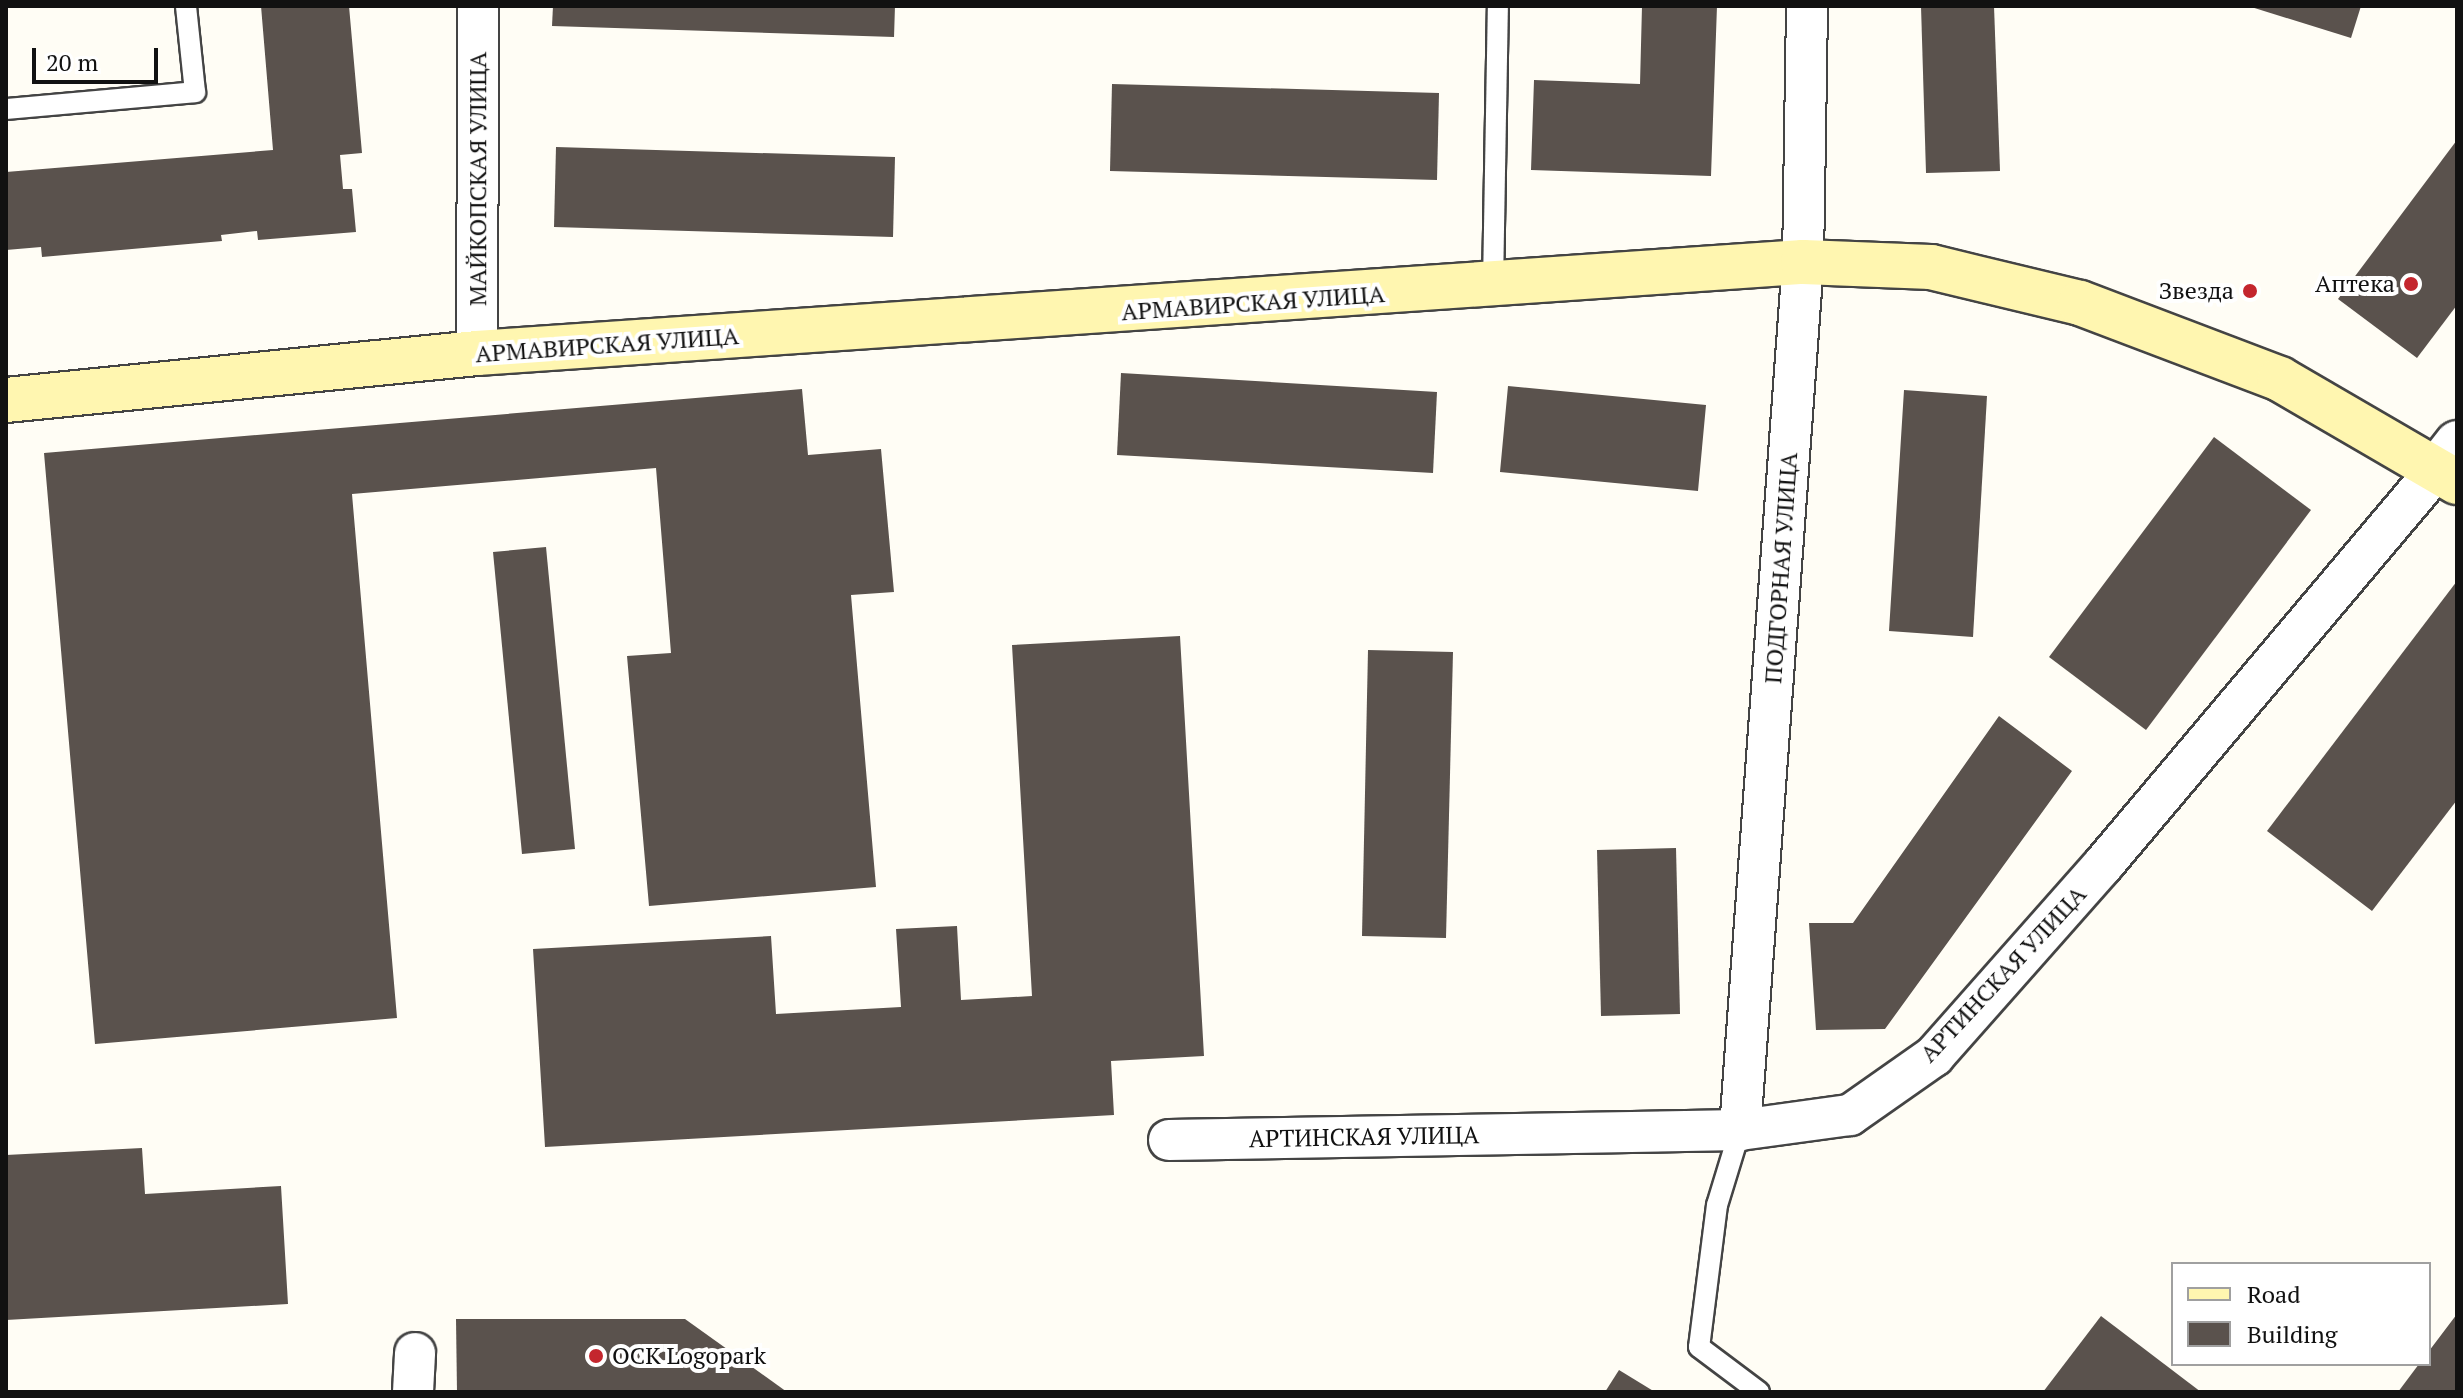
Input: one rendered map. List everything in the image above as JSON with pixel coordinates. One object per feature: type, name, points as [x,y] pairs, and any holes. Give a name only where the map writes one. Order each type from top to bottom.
[{"type":"main road","name":"АРМАВИРСКАЯ УЛИЦА","points":[[6,400],[477,353],[1493,286],[1803,262],[1931,267],[2080,303],[2280,379],[2450,464]]},
{"type":"street","name":"МАЙКОПСКАЯ УЛИЦА","points":[[477,353],[478,6]]},
{"type":"street","name":"ПОДГОРНАЯ УЛИЦА","points":[[1740,1130],[1803,262],[1807,6]]},
{"type":"street","name":"АРТИНСКАЯ УЛИЦА","points":[[1169,1140],[1740,1130],[1850,1115],[1934,1056],[2450,464]]},
{"type":"street","points":[[413,1392],[415,1353]]},
{"type":"lane","points":[[6,109],[195,92],[186,6]]},
{"type":"lane","points":[[1493,286],[1498,6]]},
{"type":"lane","points":[[1740,1130],[1717,1205],[1699,1347],[1759,1392]]},
{"type":"building","points":[[261,6],[349,6],[362,153],[340,155],[343,189],[352,189],[356,232],[258,240],[257,231],[221,235],[222,241],[42,257],[41,247],[6,250],[6,172],[273,150]]},
{"type":"building","points":[[553,6],[895,6],[894,37],[552,26]]},
{"type":"building","points":[[1642,6],[1717,6],[1711,176],[1531,170],[1534,80],[1640,84]]},
{"type":"building","points":[[1921,6],[1994,6],[2000,171],[1926,173]]},
{"type":"building","points":[[2248,6],[2361,6],[2351,38]]},
{"type":"building","points":[[1112,84],[1439,93],[1437,180],[1110,171]]},
{"type":"building","points":[[2457,140],[2457,305],[2417,358],[2338,299]]},
{"type":"building","points":[[556,147],[895,157],[893,237],[554,227]]},
{"type":"building","points":[[1121,373],[1437,392],[1433,473],[1117,455]]},
{"type":"building","points":[[1508,386],[1706,405],[1698,491],[1500,472]]},
{"type":"building","points":[[802,389],[808,455],[881,449],[894,592],[851,595],[876,887],[649,906],[627,656],[671,653],[656,468],[352,494],[397,1018],[95,1044],[44,453]]},
{"type":"building","points":[[1904,390],[1987,396],[1973,637],[1889,631]]},
{"type":"building","points":[[2214,437],[2311,510],[2146,730],[2049,657]]},
{"type":"building","points":[[546,547],[575,849],[522,854],[493,552]]},
{"type":"building","points":[[2457,581],[2457,800],[2372,911],[2267,831]]},
{"type":"building","points":[[1180,636],[1204,1056],[1111,1061],[1114,1115],[545,1147],[533,949],[771,936],[776,1014],[901,1007],[896,929],[957,926],[961,1000],[1032,996],[1012,645]]},
{"type":"building","points":[[1368,650],[1453,652],[1446,938],[1362,936]]},
{"type":"building","points":[[1999,716],[2072,771],[1885,1029],[1816,1030],[1809,923],[1853,923]]},
{"type":"building","points":[[1676,848],[1680,1014],[1601,1016],[1597,850]]},
{"type":"building","points":[[142,1148],[145,1194],[281,1186],[288,1304],[6,1320],[6,1155]]},
{"type":"building","points":[[2457,1314],[2457,1392],[2398,1392],[2418,1366],[2431,1366],[2431,1348]]},
{"type":"building","points":[[2101,1316],[2201,1392],[2043,1392]]},
{"type":"building","name":"ОСК Logopark","points":[[456,1319],[685,1319],[787,1392],[457,1392]]},
{"type":"building","points":[[1619,1370],[1655,1392],[1605,1392]]},
{"type":"place","name":"Аптека","points":[[2411,284]]},
{"type":"place","name":"Звезда","points":[[2250,291]]},
{"type":"place","name":"ОСК Logopark","points":[[596,1356]]}]
